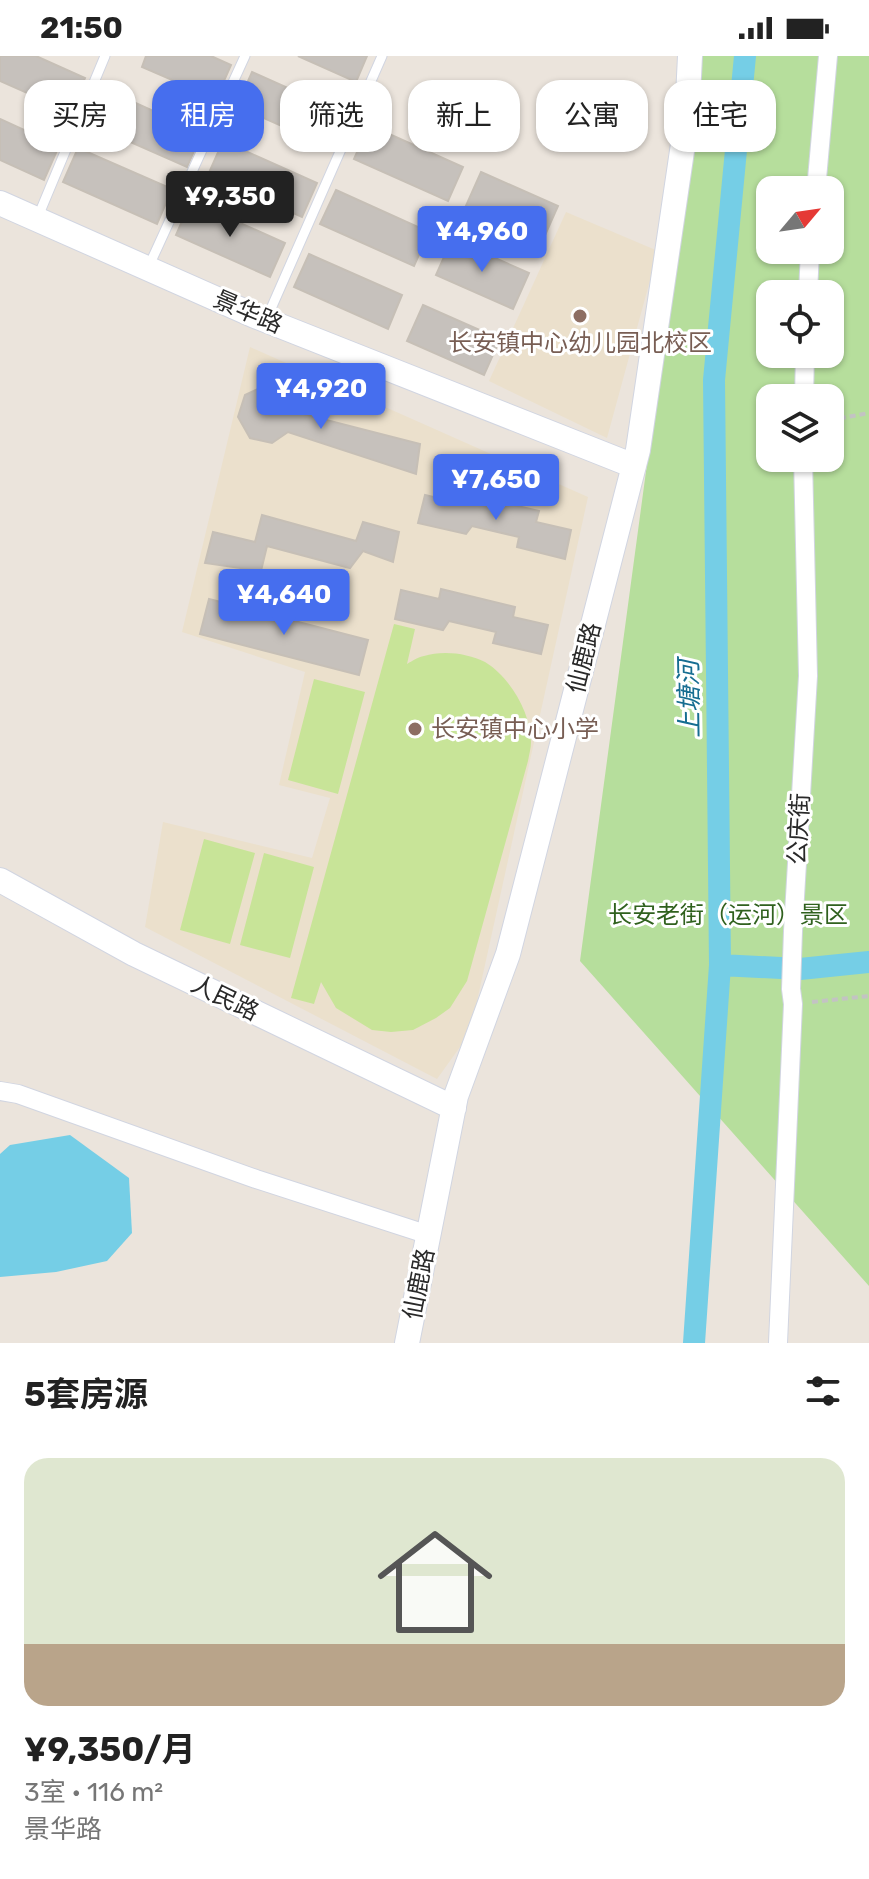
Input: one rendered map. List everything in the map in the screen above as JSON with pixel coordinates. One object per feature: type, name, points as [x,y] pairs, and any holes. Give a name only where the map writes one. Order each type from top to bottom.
[{"type":"street","name":"仙鹿路","points":[[407,1343],[456,1096],[508,954],[638,450],[687,117],[690,56]]},
{"type":"street","points":[[817,176],[828,56]]},
{"type":"street","name":"景华路","points":[[0,203],[266,321],[634,466]]},
{"type":"street","name":"公庆街","points":[[778,1343],[793,931],[808,676],[803,472]]},
{"type":"street","name":"人民路","points":[[0,880],[134,954],[454,1108]]},
{"type":"street","points":[[0,1091],[18,1094],[256,1179],[429,1235]]},
{"type":"lane","points":[[37,219],[105,56]]},
{"type":"lane","points":[[148,269],[245,56]]},
{"type":"lane","points":[[266,321],[382,56]]},
{"type":"path","points":[[844,417],[869,413]]},
{"type":"path","points":[[792,997],[869,996]]},
{"type":"shaded area","name":"长安镇中心幼儿园北校区","points":[[566,212],[658,251],[607,438],[489,381]]},
{"type":"shaded area","name":"长安镇中心小学","points":[[250,347],[588,497],[470,1033],[437,1079],[145,927],[163,822],[312,858],[330,798],[279,785],[305,672],[182,632]]},
{"type":"green space","name":"长安老街（运河）景区","points":[[702,56],[869,56],[869,1286],[580,961],[689,152],[776,152],[776,80],[699,80]]},
{"type":"green space","points":[[394,624],[415,629],[407,664],[431,654],[455,653],[471,656],[494,669],[511,686],[523,708],[531,742],[467,981],[450,1008],[436,1018],[413,1030],[391,1032],[372,1030],[336,1008],[321,982],[314,1004],[291,998]]},
{"type":"green space","points":[[314,679],[365,692],[338,794],[288,780]]},
{"type":"green space","points":[[204,839],[255,853],[230,944],[180,930]]},
{"type":"green space","points":[[264,853],[314,867],[290,958],[240,945]]},
{"type":"water","points":[[70,1135],[129,1178],[132,1233],[107,1261],[56,1272],[0,1277],[0,1154],[10,1145]]},
{"type":"building","points":[[0,56],[36,56],[85,78],[24,80],[24,92],[0,81]]},
{"type":"building","points":[[146,56],[211,56],[231,65],[224,80],[172,80],[142,67]]},
{"type":"building","points":[[298,56],[367,56],[357,80]]},
{"type":"building","points":[[252,72],[280,85],[280,125],[264,118],[264,80],[248,80]]},
{"type":"building","points":[[136,103],[152,110],[152,152],[136,145]]},
{"type":"building","points":[[0,119],[24,130],[24,152],[56,152],[44,180],[0,160]]},
{"type":"building","points":[[392,135],[408,142],[408,152],[429,152],[463,167],[448,201],[354,159],[357,152],[392,152]]},
{"type":"building","points":[[76,152],[87,152],[172,189],[157,224],[63,182]]},
{"type":"building","points":[[153,152],[194,152],[187,167]]},
{"type":"building","points":[[218,152],[248,152],[317,183],[302,217],[208,175]]},
{"type":"building","points":[[481,172],[558,206],[542,242],[465,208]]},
{"type":"building","points":[[336,190],[429,232],[414,266],[320,224]]},
{"type":"building","points":[[191,201],[285,243],[270,277],[176,235]]},
{"type":"building","points":[[452,239],[529,273],[513,309],[436,275]]},
{"type":"building","points":[[309,254],[402,295],[388,329],[294,287]]},
{"type":"building","points":[[423,305],[500,339],[484,375],[407,341]]},
{"type":"building","points":[[264,386],[283,391],[295,412],[420,444],[416,474],[288,432],[272,443],[250,438],[238,417],[245,395]]},
{"type":"building","points":[[465,494],[539,511],[536,522],[571,530],[565,559],[517,547],[519,537],[472,526],[466,534],[418,523],[425,495],[462,504]]},
{"type":"building","points":[[262,515],[356,541],[363,522],[399,532],[393,562],[363,551],[350,568],[267,546],[261,571],[205,563],[213,532],[255,542]]},
{"type":"building","points":[[441,589],[515,607],[513,617],[548,625],[541,654],[493,643],[496,632],[449,621],[443,630],[395,619],[401,590],[439,599]]},
{"type":"building","points":[[209,599],[368,640],[359,675],[200,634]]},
{"type":"waterway","name":"上塘河","points":[[694,1343],[720,965],[714,380],[745,56]]},
{"type":"waterway","points":[[720,965],[800,969],[869,962]]},
{"type":"place","name":"长安镇中心幼儿园北校区","points":[[580,316]]},
{"type":"place","name":"长安镇中心小学","points":[[415,729]]}]
